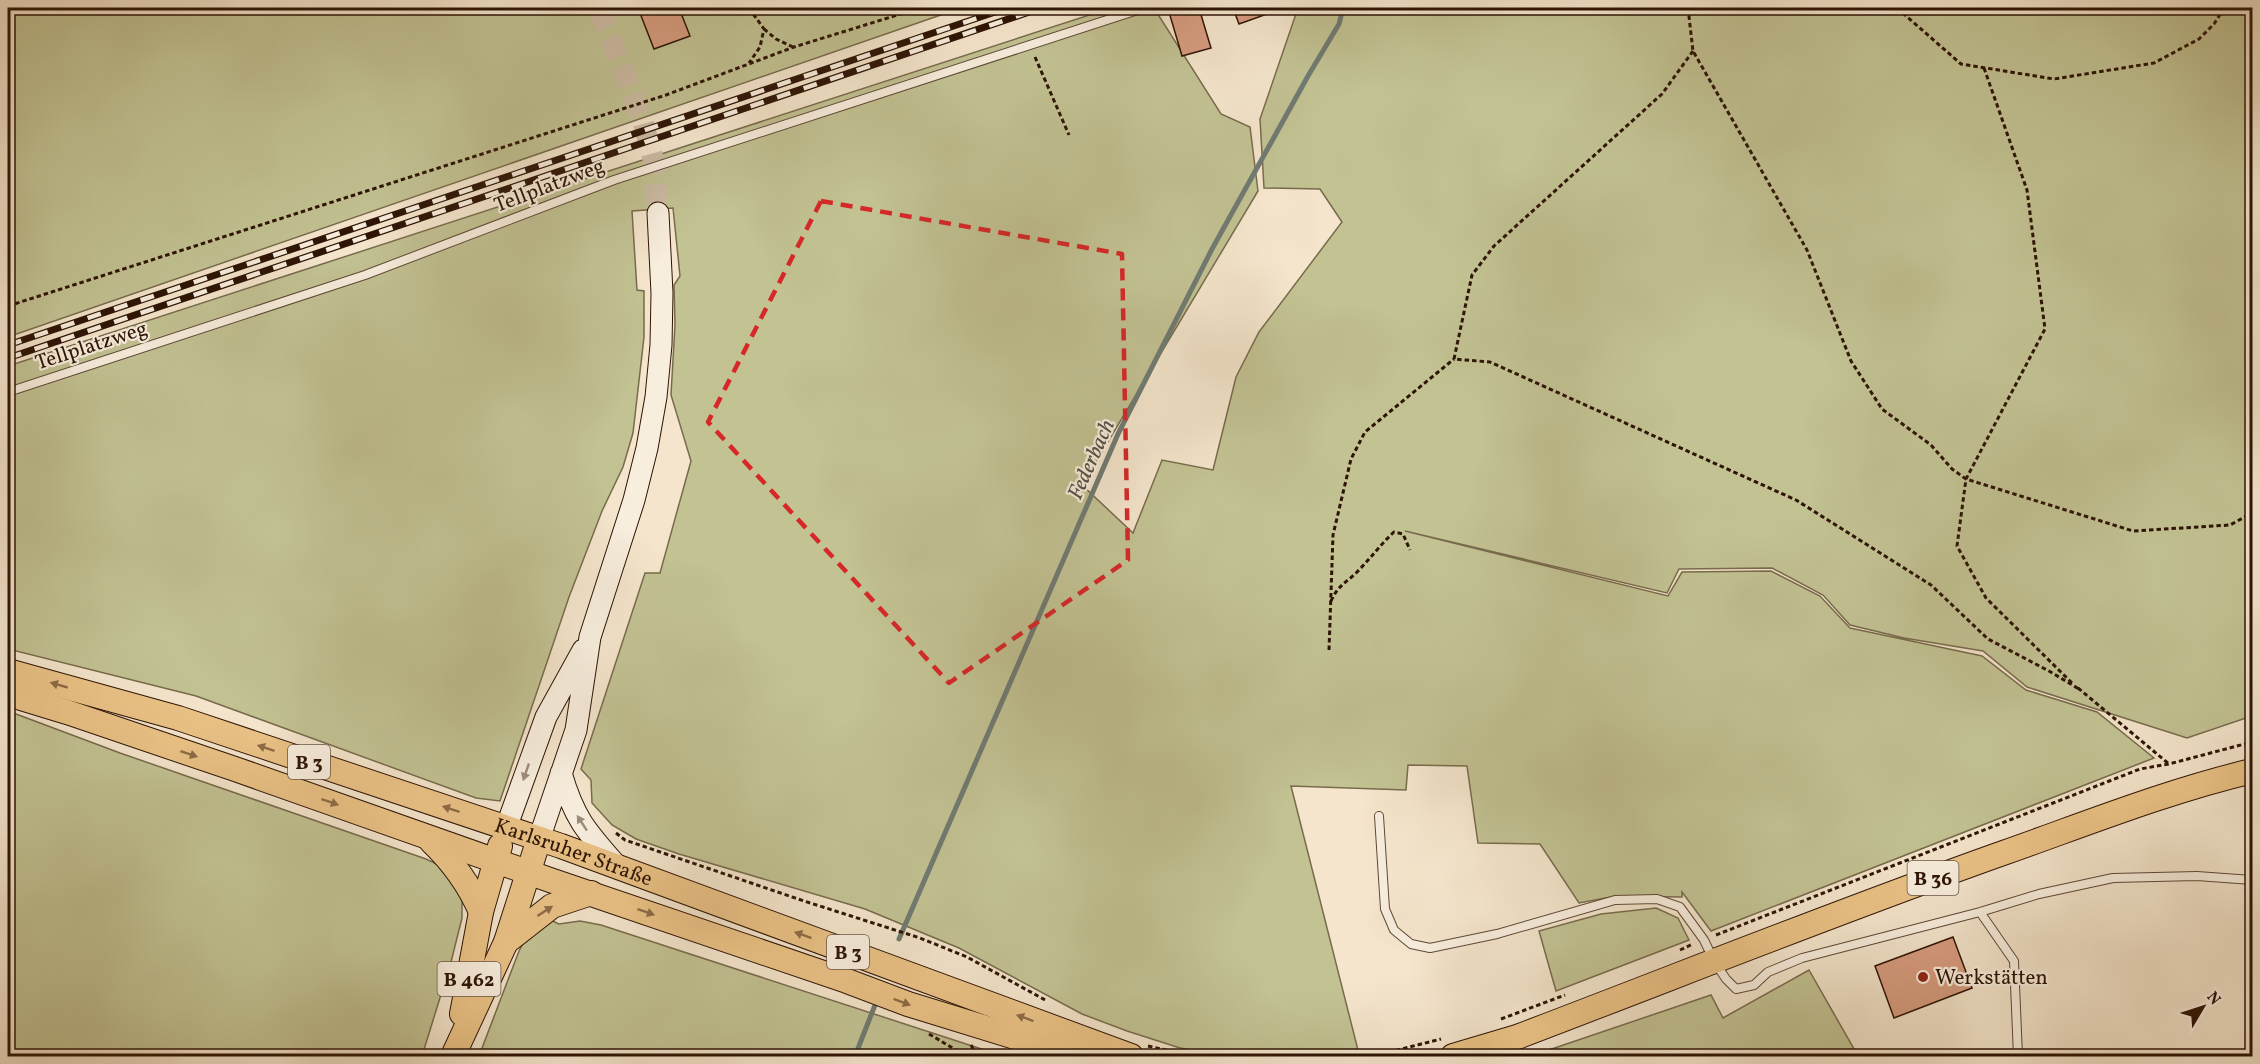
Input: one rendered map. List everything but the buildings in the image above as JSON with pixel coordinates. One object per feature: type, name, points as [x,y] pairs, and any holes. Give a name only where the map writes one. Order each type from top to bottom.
[{"type":"main road","points":[[539,839],[576,730],[590,637],[634,500],[647,448],[656,397],[661,345],[662,293],[658,213]]},
{"type":"main road","points":[[506,828],[546,717],[590,637]]},
{"type":"main road","name":"Karlsruher Straße","points":[[8,671],[178,718],[539,839],[1135,1050]]},
{"type":"main road","name":"Karlsruher Straße","points":[[8,694],[67,712],[528,872]]},
{"type":"main road","name":"B 36","points":[[1451,1051],[1517,1037],[1709,950],[1914,885],[2143,803],[2214,780],[2253,771]]},
{"type":"main road","points":[[561,773],[578,820],[616,865]]},
{"type":"main road","name":"B 462","points":[[454,1051],[481,912],[506,828]]},
{"type":"main road","points":[[426,836],[449,858],[464,878],[481,912]]},
{"type":"main road","name":"B 462","points":[[454,1051],[506,942],[539,839]]},
{"type":"main road","name":"B 3","points":[[528,872],[918,1007],[1077,1056]]},
{"type":"main road","points":[[506,942],[552,906],[591,893]]},
{"type":"lane","name":"Tellplatzweg","points":[[8,392],[365,275],[614,180],[1144,8]]},
{"type":"lane","points":[[1379,816],[1385,909],[1394,930],[1411,944],[1430,948],[1497,934],[1615,900],[1657,899],[1680,907],[1726,979],[1736,989],[1754,985],[1768,972],[1802,958],[1980,912],[2039,894],[2113,878],[2197,876],[2253,880]]},
{"type":"lane","points":[[1980,912],[2014,961],[2018,1056]]},
{"type":"path","points":[[749,8],[764,28],[776,39],[794,47]]},
{"type":"path","points":[[8,306],[621,109],[794,47],[920,8]]},
{"type":"path","points":[[1688,8],[1693,51],[1807,250],[1851,361],[1882,409],[1931,445],[1952,469],[1966,479],[2133,531],[2230,525],[2253,513]]},
{"type":"path","points":[[1897,8],[1961,64],[2054,79],[2154,63],[2199,39],[2214,24],[2224,8]]},
{"type":"path","points":[[748,65],[760,47],[764,28]]},
{"type":"path","points":[[1030,45],[1069,135]]},
{"type":"path","points":[[1329,650],[1333,535],[1351,459],[1365,432],[1454,359],[1472,275],[1494,246],[1662,94],[1693,51]]},
{"type":"path","points":[[1984,68],[2027,190],[2045,329],[1966,479],[1957,546],[1986,598],[2079,689],[2169,764]]},
{"type":"path","points":[[2250,247],[2253,252]]},
{"type":"path","points":[[1454,359],[1490,362],[1796,500],[1931,585],[1988,639],[2079,689]]},
{"type":"path","points":[[1331,602],[1338,588],[1357,572],[1373,552],[1394,532],[1403,534],[1410,550]]},
{"type":"path","points":[[1673,953],[1709,950],[2140,769],[2169,764],[2253,742]]},
{"type":"path","points":[[609,827],[625,840],[804,902],[920,938],[967,957],[1047,1002]]},
{"type":"path","points":[[1497,1020],[1567,994]]},
{"type":"path","points":[[920,1029],[966,1056]]},
{"type":"path","points":[[1374,1056],[1427,1044],[1451,1051]]},
{"type":"path","points":[[1135,1050],[1192,1056]]},
{"type":"highlighted area","points":[[821,201],[1122,254],[1128,560],[949,683],[708,422]]},
{"type":"green space","points":[[8,8],[961,8],[8,337]]},
{"type":"green space","points":[[1111,8],[1154,8],[1221,114],[1250,127],[1258,191],[1082,485],[1133,533],[1162,460],[1213,470],[1236,377],[1259,332],[1342,222],[1320,189],[1264,188],[1260,119],[1298,8],[2252,8],[2252,716],[2187,738],[2027,687],[1983,651],[1904,638],[1850,625],[1823,595],[1772,568],[1679,569],[1667,593],[1405,531],[1668,596],[1682,572],[1771,571],[1820,596],[1850,628],[1982,656],[2026,690],[2097,712],[2154,758],[1711,931],[1682,892],[1682,897],[1616,896],[1579,903],[1540,844],[1478,843],[1467,766],[1408,765],[1406,790],[1291,786],[1359,1054],[1228,1056],[1180,1048],[1127,1031],[1082,1014],[959,948],[865,909],[636,839],[612,825],[592,803],[591,780],[581,769],[645,573],[660,573],[691,461],[671,395],[675,325],[674,285],[680,276],[673,208],[632,211],[637,290],[644,291],[644,337],[633,433],[623,467],[602,511],[569,597],[500,801],[476,798],[196,696],[8,649],[8,366]]},
{"type":"green space","points":[[8,711],[443,867],[462,899],[462,918],[422,1056],[8,1056]]},
{"type":"green space","points":[[1656,908],[1678,918],[1689,940],[1556,991],[1539,931],[1601,914]]},
{"type":"green space","points":[[546,918],[559,924],[580,921],[601,925],[1003,1056],[479,1056],[519,951],[527,936]]},
{"type":"green space","points":[[1809,970],[1858,1056],[1531,1056],[1711,995],[1723,1018]]},
{"type":"waterway","name":"Federbach","points":[[899,939],[1118,434],[1212,249],[1339,24],[1343,8]]},
{"type":"waterway","name":"Federbach","points":[[855,1056],[877,1000]]},
{"type":"tunnel","points":[[599,8],[643,122],[654,162],[658,213]]},
{"type":"railway","points":[[8,345],[1007,8]]},
{"type":"railway","points":[[8,358],[1041,8]]},
{"type":"place","name":"Werkstätten","points":[[1923,977]]}]
